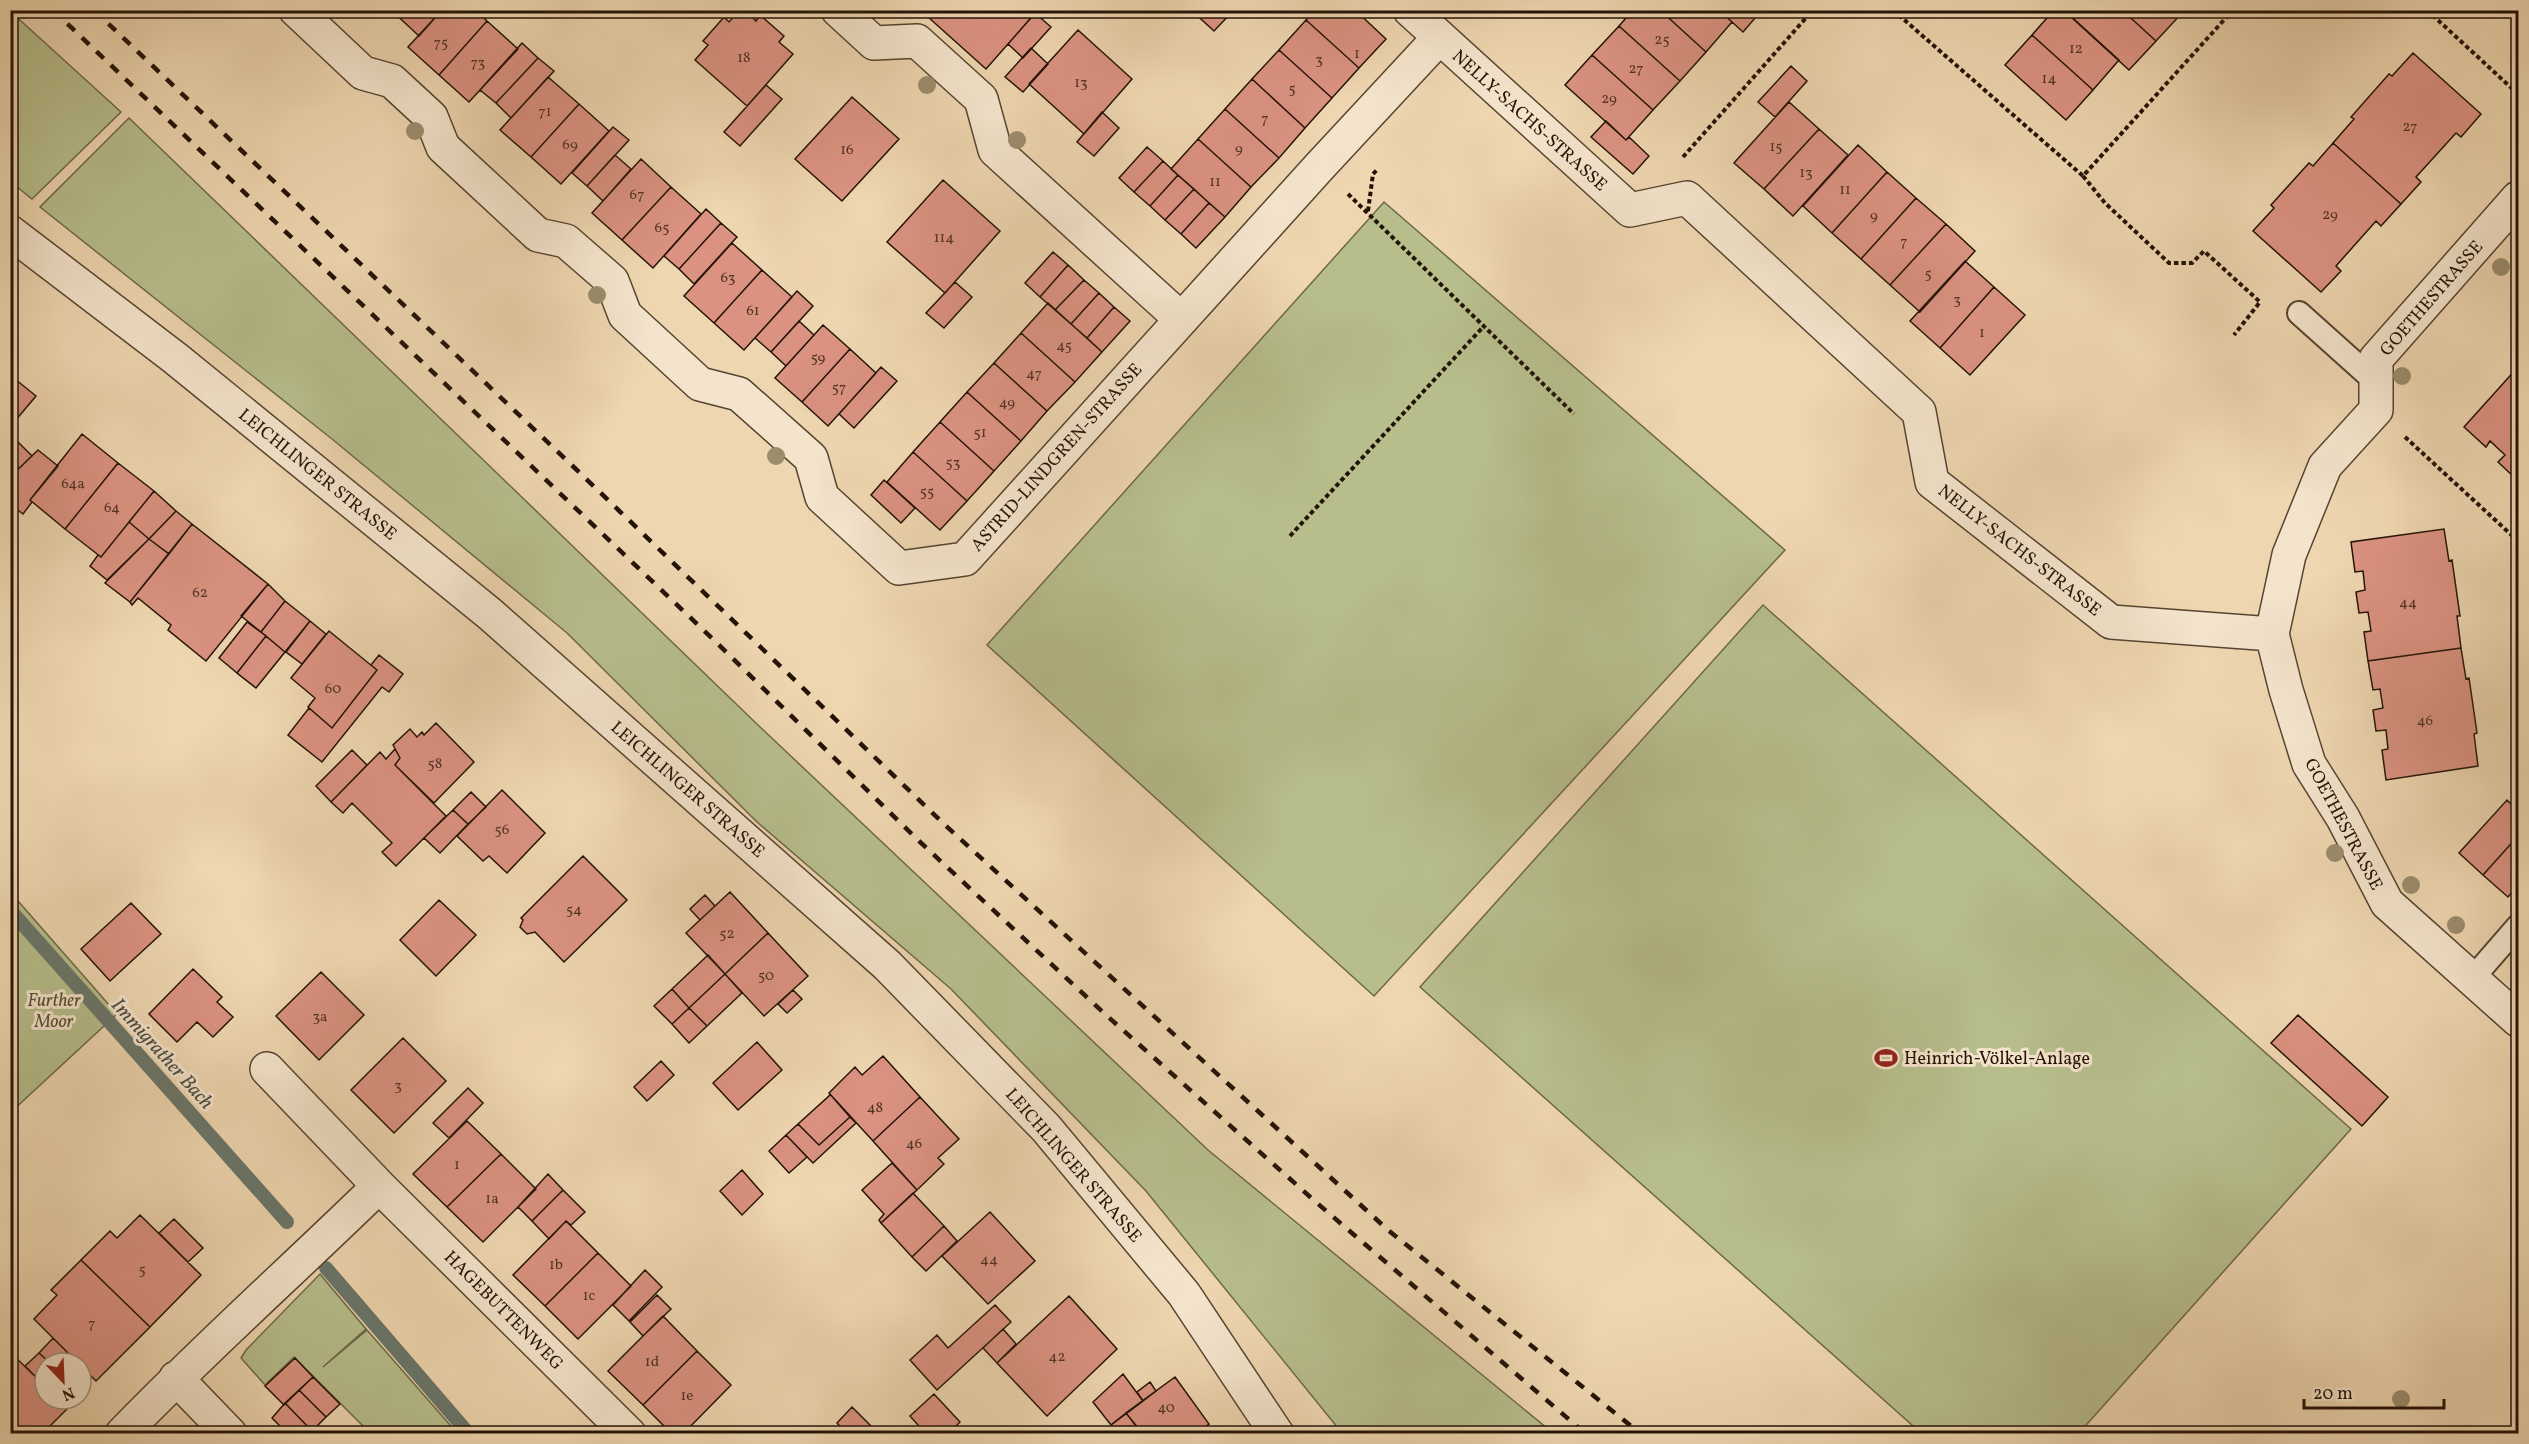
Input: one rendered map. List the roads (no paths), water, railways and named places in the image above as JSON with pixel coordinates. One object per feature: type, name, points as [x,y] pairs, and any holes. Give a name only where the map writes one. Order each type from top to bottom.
[{"type":"street","name":"ASTRID-LINDGREN-STRASSE","points":[[296,10],[363,73],[392,81],[431,117],[443,147],[538,235],[566,241],[612,281],[625,315],[700,384],[739,394],[812,458],[822,497],[899,568],[965,559],[1320,166],[1439,38]]},
{"type":"street","points":[[838,10],[874,43],[917,41],[981,99],[994,150],[1181,319]]},
{"type":"street","name":"NELLY-SACHS-STRASSE","points":[[1410,10],[1630,210],[1688,198],[1919,412],[1932,482],[2111,622],[2272,634]]},
{"type":"street","name":"GOETHESTRASSE","points":[[2518,198],[2376,359],[2376,396],[2325,466],[2289,555],[2272,634],[2286,690],[2309,764],[2343,818],[2387,903],[2518,1020]]},
{"type":"street","name":"LEICHLINGER STRASSE","points":[[10,232],[175,358],[490,614],[887,965],[1046,1128],[1184,1294],[1277,1434]]},
{"type":"street","name":"HAGEBUTTENWEG","points":[[267,1069],[379,1186],[629,1434]]},
{"type":"street","points":[[122,1434],[176,1378],[379,1186]]},
{"type":"street","points":[[176,1378],[230,1434]]},
{"type":"lane","points":[[2299,312],[2376,396]]},
{"type":"lane","points":[[2472,979],[2518,926]]},
{"type":"waterway","name":"Immigrather Bach","points":[[10,910],[287,1222]]},
{"type":"waterway","name":"Immigrather Bach","points":[[326,1268],[469,1434]]},
{"type":"railway","points":[[53,10],[718,644],[919,841],[1106,1015],[1317,1203],[1586,1434]]},
{"type":"railway","points":[[94,10],[945,825],[1388,1230],[1641,1434]]},
{"type":"place","name":"Heinrich-Völkel-Anlage","points":[[1886,1058]]},
{"type":"park label","name":"Further Moor","points":[[54,1010]]}]
